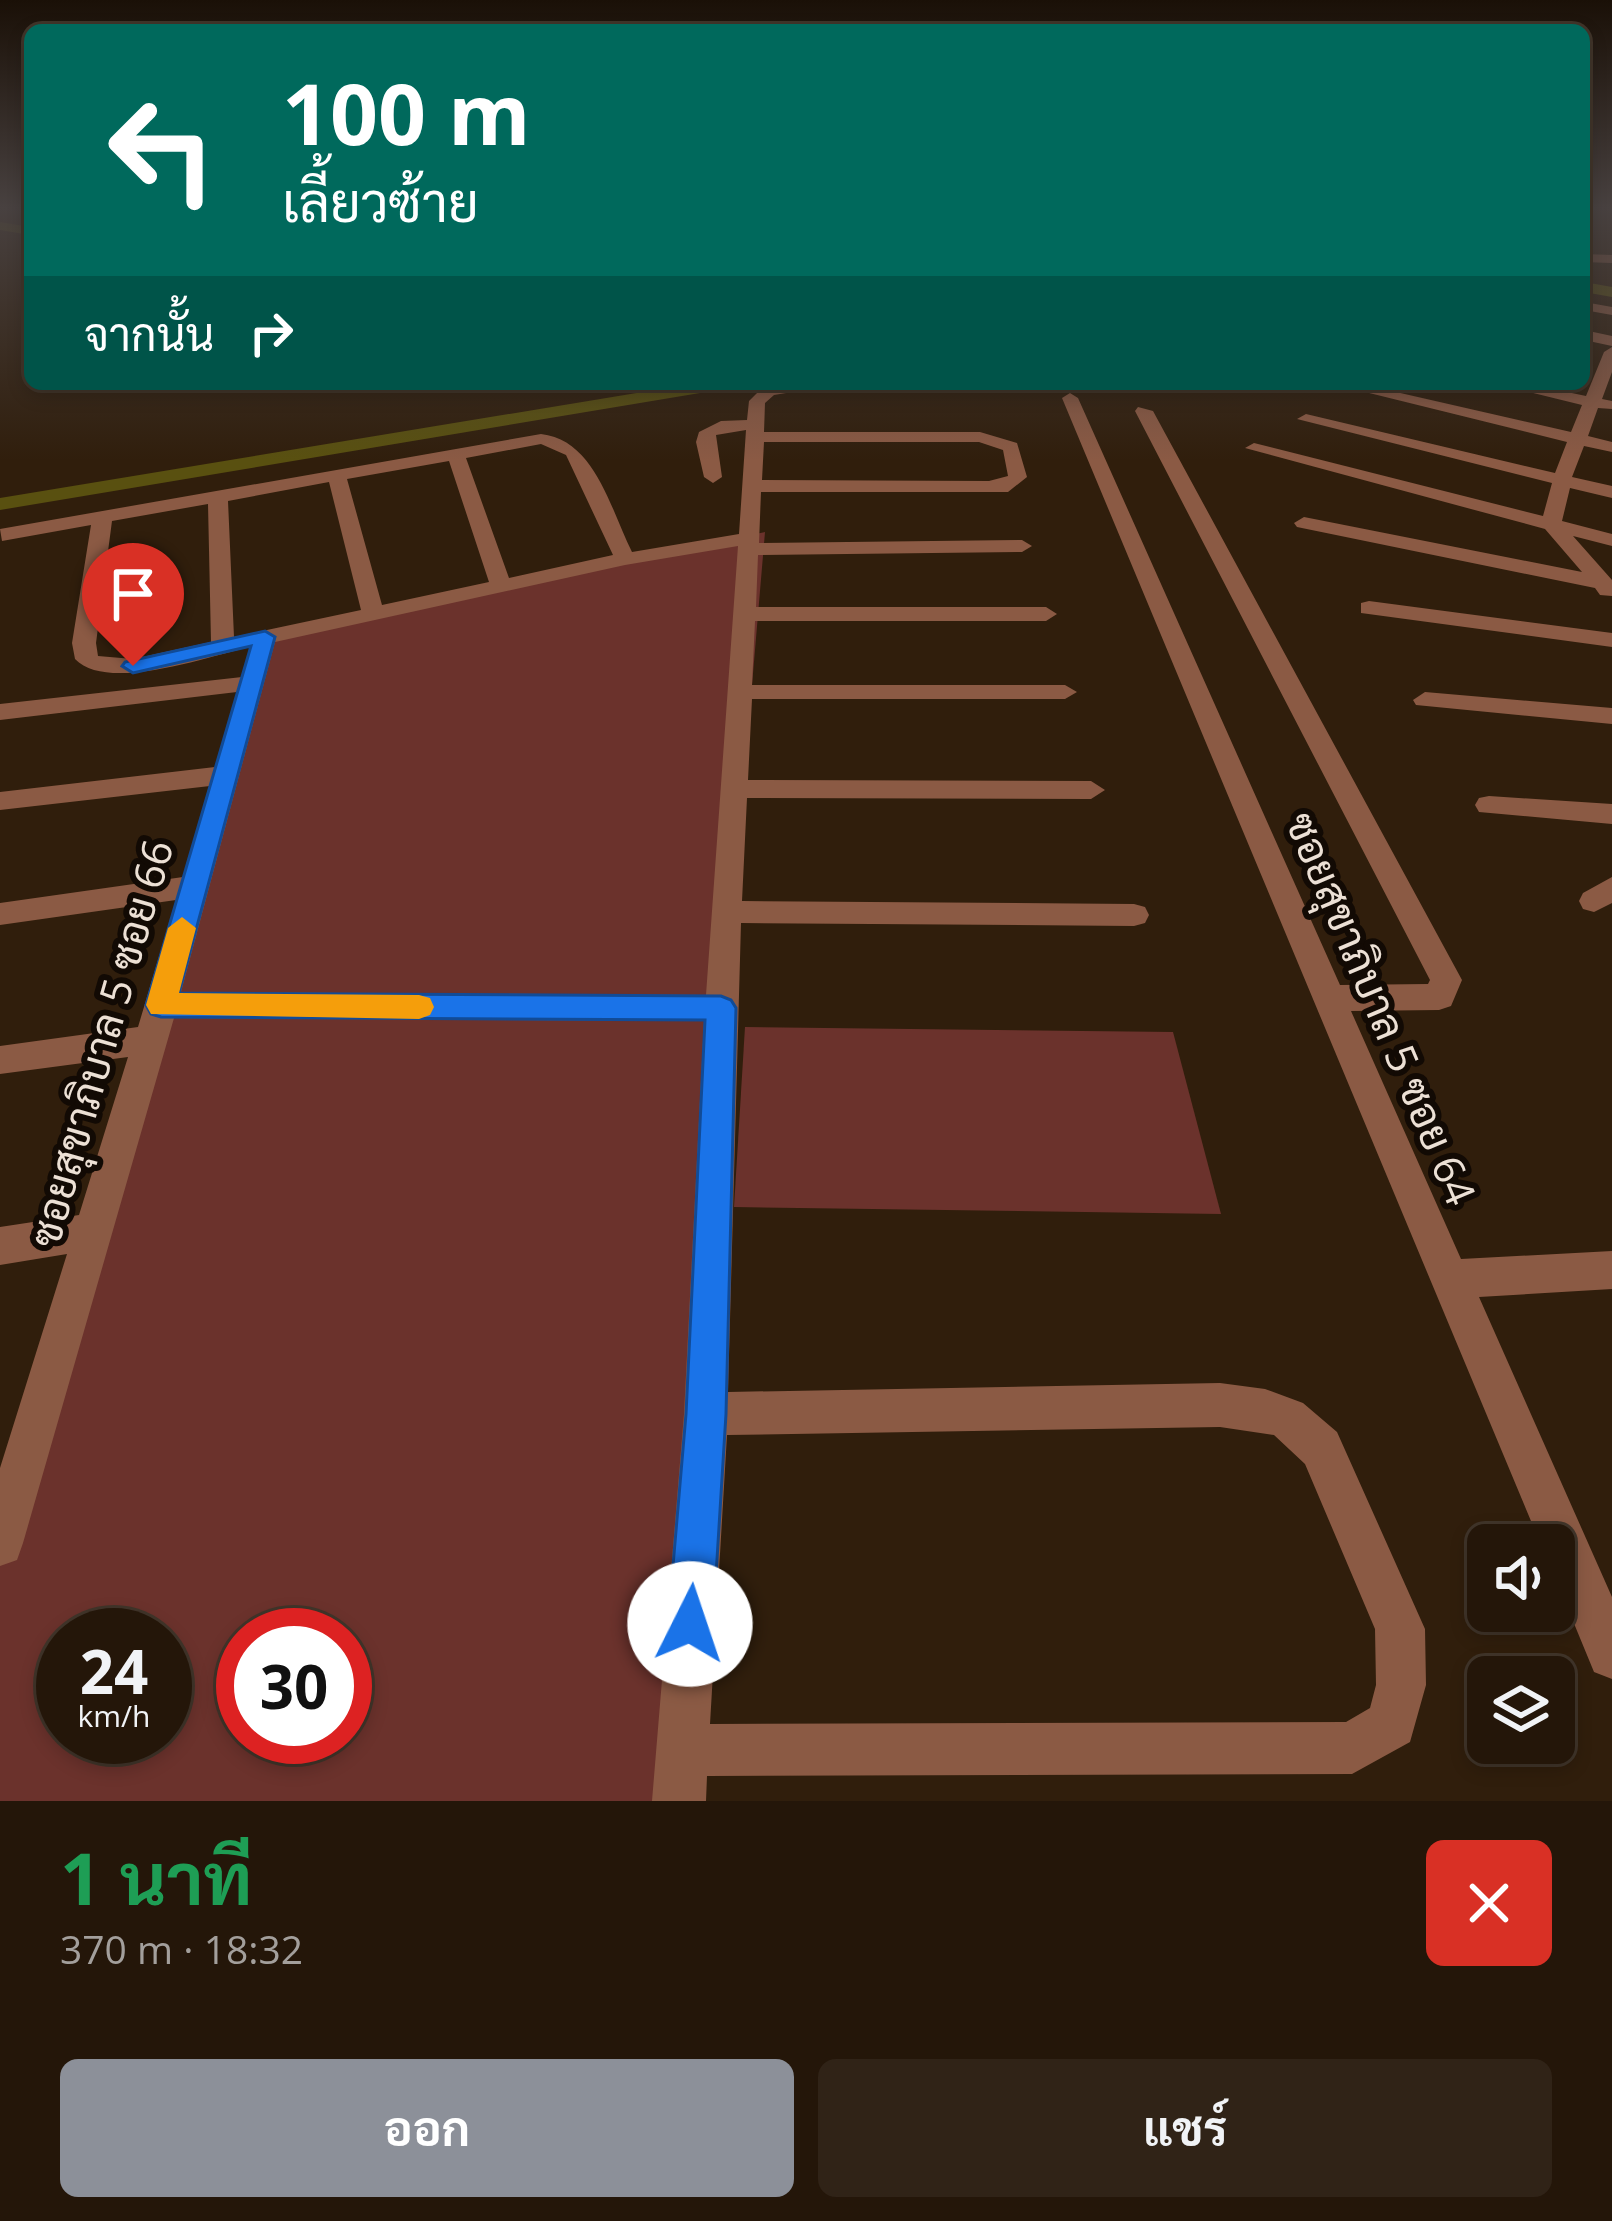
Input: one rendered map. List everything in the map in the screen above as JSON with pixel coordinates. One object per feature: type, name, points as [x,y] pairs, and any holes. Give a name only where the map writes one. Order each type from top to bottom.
[{"type":"street","points":[[1551,523],[1577,439],[1602,404],[1603,365]]},
{"type":"street","points":[[679,1801],[706,1414],[721,1008],[754,431],[757,400],[785,390]]},
{"type":"street","points":[[1364,390],[1612,447]]},
{"type":"street","points":[[1534,390],[1602,404]]},
{"type":"street","name":"ซอยสุขาภิบาล 5 ซอย 64","points":[[1070,398],[1612,1654]]},
{"type":"street","points":[[1144,411],[1445,980],[1439,997],[1328,998]]},
{"type":"street","points":[[1306,419],[1612,492]]},
{"type":"street","points":[[713,477],[705,442],[708,432],[727,425],[754,431],[980,437],[1011,447],[1018,477],[1008,486],[989,487],[751,486]]},
{"type":"street","points":[[2,535],[541,439],[568,445],[625,559]]},
{"type":"street","points":[[1254,448],[1612,540]]},
{"type":"street","points":[[456,455],[501,585]]},
{"type":"street","points":[[337,477],[374,612]]},
{"type":"street","points":[[218,500],[223,648]]},
{"type":"street","points":[[102,518],[84,643],[87,658],[100,667],[133,666],[223,648],[625,559],[751,543],[1022,545]]},
{"type":"street","points":[[1304,523],[1608,589]]},
{"type":"street","points":[[1551,523],[1608,589]]},
{"type":"street","points":[[1369,608],[1612,640]]},
{"type":"street","points":[[746,614],[1046,614]]},
{"type":"street","name":"ซอยสุขาภิบาล 5 ซอย 66","points":[[0,1544],[10,1480],[161,1005],[265,637]]},
{"type":"street","points":[[0,712],[251,683]]},
{"type":"street","points":[[741,692],[1065,692]]},
{"type":"street","points":[[1425,700],[1612,716]]},
{"type":"street","points":[[0,801],[224,775]]},
{"type":"street","points":[[736,789],[1091,790]]},
{"type":"street","points":[[1489,805],[1612,814]]},
{"type":"street","points":[[0,914],[194,886]]},
{"type":"street","points":[[730,912],[1134,915]]},
{"type":"street","points":[[161,1005],[721,1008]]},
{"type":"street","points":[[0,1060],[148,1040]]},
{"type":"street","points":[[0,1246],[92,1231]]},
{"type":"street","points":[[1451,1279],[1612,1270]]},
{"type":"street","points":[[681,1750],[1352,1748],[1392,1724],[1400,1685],[1400,1629],[1321,1448],[1301,1422],[1268,1411],[1220,1405],[706,1414]]},
{"type":"shaded area","points":[[765,532],[725,1004],[683,1801],[0,1801],[0,1558],[270,637]]},
{"type":"shaded area","points":[[745,1027],[1173,1032],[1221,1214],[734,1207]]},
{"type":"waterway","points":[[0,504],[688,390]]},
{"type":"slow traffic","points":[[182,928],[161,1005],[419,1007]]},
{"type":"route","points":[[133,666],[265,637],[161,1005],[721,1008],[706,1414],[690,1624]]}]
